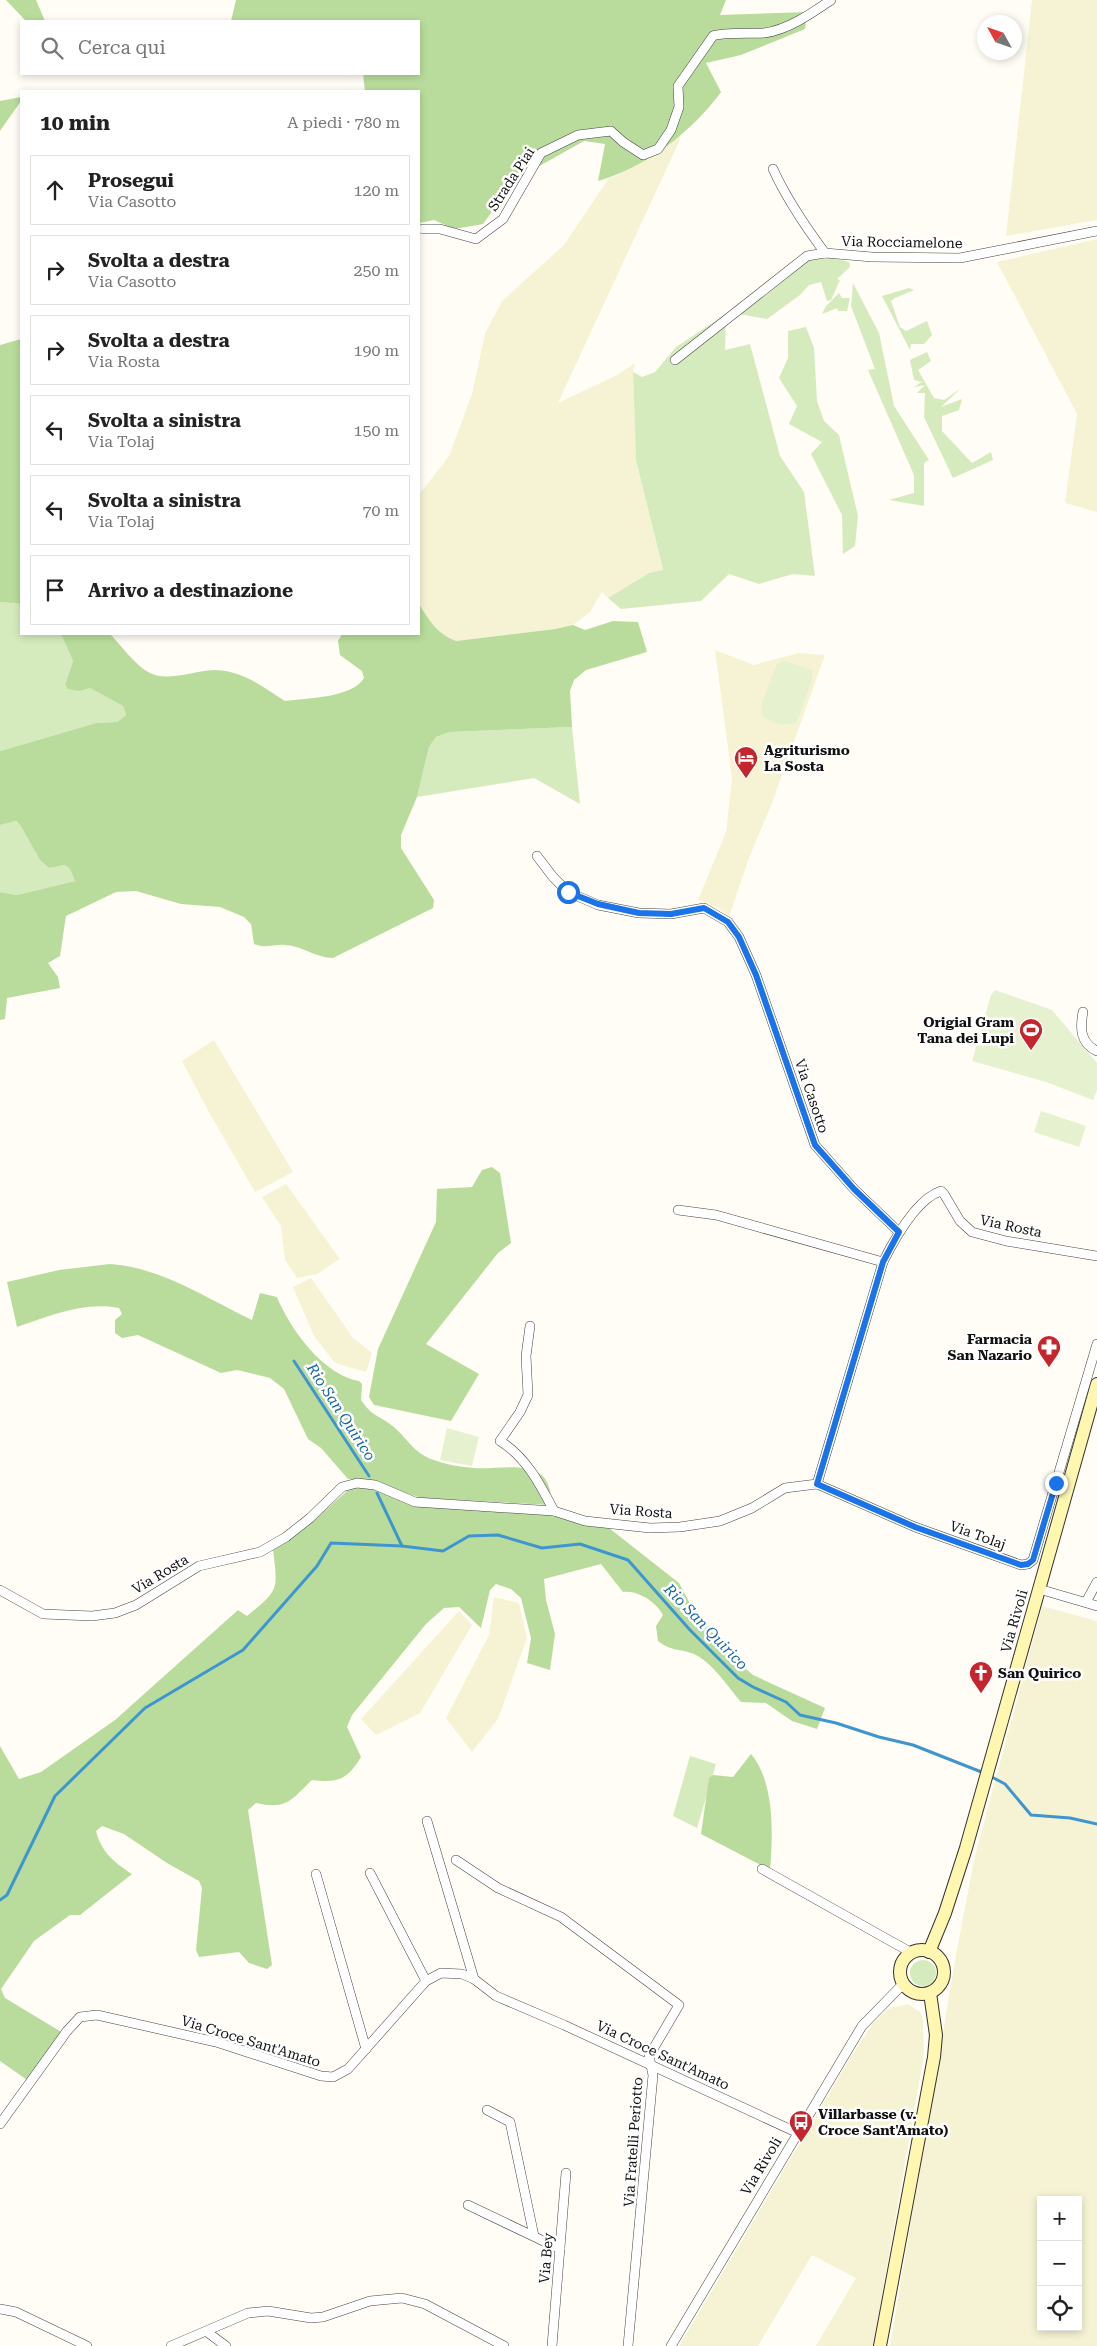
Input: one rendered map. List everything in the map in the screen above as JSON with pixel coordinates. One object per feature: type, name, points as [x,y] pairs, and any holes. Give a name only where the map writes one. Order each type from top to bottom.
[{"type":"street","name":"Strada Piai","points":[[423,228],[440,228],[476,239],[503,219],[541,153],[578,134],[611,131],[623,142],[643,155],[658,149],[671,130],[679,107],[678,86],[713,36],[767,32],[780,29],[831,0]]},
{"type":"street","name":"Via Rocciamelone","points":[[773,169],[783,192],[802,223],[825,253]]},
{"type":"street","name":"Via Rocciamelone","points":[[675,360],[807,256],[825,253],[872,257],[960,258],[1097,231]]},
{"type":"street","name":"Via Casotto","points":[[537,856],[553,877],[568,892],[598,904],[639,913],[671,914],[704,908],[728,922],[739,937],[756,975],[815,1145],[843,1177],[899,1232]]},
{"type":"street","points":[[1083,1012],[1081,1034],[1089,1046],[1097,1051]]},
{"type":"street","name":"Via Rosta","points":[[0,1590],[43,1614],[92,1616],[115,1614],[136,1605],[198,1566],[260,1552],[286,1537],[310,1518],[342,1487],[357,1483],[375,1485],[415,1502],[554,1510],[586,1520],[650,1528],[680,1527],[720,1521],[752,1508],[785,1488],[817,1484],[883,1262],[899,1232],[922,1204],[941,1191],[960,1221],[972,1232],[1006,1241],[1097,1256]]},
{"type":"street","points":[[678,1210],[716,1215],[883,1262]]},
{"type":"street","points":[[530,1326],[526,1356],[528,1396],[520,1412],[500,1441],[516,1451],[527,1465],[554,1510]]},
{"type":"street","name":"Via Tolaj","points":[[817,1484],[915,1527],[1021,1565],[1028,1564],[1033,1560],[1097,1344]]},
{"type":"street","name":"Via Rivoli","points":[[929,1952],[960,1867],[1097,1384]]},
{"type":"street","points":[[1086,1602],[1097,1582]]},
{"type":"street","points":[[1039,1589],[1097,1606]]},
{"type":"street","points":[[427,1821],[474,1979]]},
{"type":"street","name":"Via Fratelli Periotto","points":[[456,1860],[498,1888],[561,1917],[679,2005],[649,2056],[652,2066],[652,2095],[628,2346]]},
{"type":"street","points":[[762,1869],[912,1953],[929,1952],[942,1963],[944,1974],[940,1985],[930,1993],[912,1992],[903,1984],[900,1970],[902,1963],[912,1953]]},
{"type":"street","points":[[370,1873],[426,1982]]},
{"type":"street","points":[[316,1874],[366,2049]]},
{"type":"street","name":"Via Croce Sant'Amato","points":[[0,2124],[67,2031],[80,2017],[97,2015],[197,2038],[321,2076],[341,2074],[432,1976],[451,1972],[474,1979],[496,1996],[798,2134]]},
{"type":"street","name":"Via Rivoli","points":[[671,2346],[862,2026],[903,1984]]},
{"type":"street","points":[[880,2346],[934,2058],[936,2035],[930,1993]]},
{"type":"street","points":[[487,2110],[510,2122],[534,2236]]},
{"type":"street","name":"Via Bey","points":[[552,2346],[566,2173]]},
{"type":"street","points":[[468,2205],[560,2249]]},
{"type":"street","points":[[170,2346],[207,2332],[248,2313],[260,2311],[311,2318],[323,2317],[370,2301],[402,2298],[425,2304],[504,2346]]},
{"type":"street","points":[[0,2309],[16,2312],[87,2346]]},
{"type":"street","points":[[207,2332],[226,2346]]},
{"type":"shaded area","points":[[1032,0],[1097,0],[1097,220],[1006,236]]},
{"type":"shaded area","points":[[681,133],[679,142],[558,403],[617,375],[635,363],[633,372],[636,460],[663,571],[649,573],[608,598],[602,592],[590,612],[573,625],[555,629],[456,641],[444,636],[431,623],[420,606],[420,494],[449,456],[472,394],[485,334],[502,301],[564,245],[609,178],[618,175],[659,151]]},
{"type":"shaded area","points":[[1097,239],[1097,512],[1065,503],[1077,414],[997,262]]},
{"type":"shaded area","points":[[715,650],[754,665],[799,653],[825,655],[772,803],[749,858],[729,917],[719,908],[698,900],[726,832],[732,778]]},
{"type":"shaded area","points":[[214,1040],[293,1172],[255,1192],[182,1061]]},
{"type":"shaded area","points":[[286,1184],[340,1259],[317,1274],[297,1278],[285,1260],[281,1226],[262,1197]]},
{"type":"shaded area","points":[[311,1278],[353,1338],[372,1353],[366,1372],[335,1363],[314,1336],[293,1287]]},
{"type":"shaded area","points":[[494,1597],[519,1603],[527,1638],[498,1719],[472,1752],[446,1718],[489,1635]]},
{"type":"shaded area","points":[[1042,1606],[1097,1621],[1097,2346],[890,2346],[956,1955],[974,1860]]},
{"type":"shaded area","points":[[459,1611],[472,1625],[420,1713],[376,1735],[361,1719]]},
{"type":"shaded area","points":[[908,2004],[920,2012],[923,2019],[924,2054],[873,2346],[816,2346],[856,2278],[812,2255],[758,2346],[679,2346],[852,2055],[874,2022],[888,2009]]},
{"type":"green space","points":[[6,0],[36,0],[45,20],[25,20]]},
{"type":"green space","points":[[236,0],[726,0],[720,15],[807,12],[805,29],[741,55],[706,63],[721,92],[697,121],[667,146],[650,157],[616,175],[598,181],[605,144],[584,141],[527,173],[498,203],[483,224],[454,229],[434,220],[420,223],[420,90],[365,90],[363,75],[420,75],[420,20],[231,20]]},
{"type":"green space","points":[[20,97],[20,102],[0,131],[0,101]]},
{"type":"green space","points":[[832,258],[849,262],[850,267],[837,279],[840,280],[831,300],[827,301],[821,282],[809,285],[800,295],[767,319],[739,314],[808,260]]},
{"type":"green space","points":[[853,283],[879,333],[894,406],[929,460],[924,463],[924,506],[889,500],[914,493],[914,475],[868,370],[875,369],[851,306]]},
{"type":"green space","points":[[909,288],[914,290],[891,301],[900,327],[906,331],[927,321],[932,335],[924,344],[911,344],[910,350],[882,296]]},
{"type":"green space","points":[[839,293],[842,298],[850,298],[847,311],[838,311],[837,308],[822,314],[826,306]]},
{"type":"green space","points":[[726,314],[725,350],[750,344],[780,456],[804,492],[815,576],[793,574],[759,584],[729,574],[701,601],[621,609],[608,598],[649,573],[663,570],[636,460],[633,372],[642,377],[655,372],[676,347]]},
{"type":"green space","points":[[806,327],[814,348],[817,401],[824,421],[839,435],[858,516],[855,546],[843,554],[842,515],[811,454],[822,442],[789,424],[797,406],[779,378],[788,358],[788,331]]},
{"type":"green space","points":[[20,339],[20,604],[0,602],[0,345]]},
{"type":"green space","points":[[927,352],[931,361],[918,370],[934,398],[944,400],[960,389],[941,407],[962,399],[959,410],[942,416],[942,431],[972,463],[991,452],[993,460],[953,478],[924,417],[925,393],[917,393],[925,385],[914,387],[922,382],[914,380],[910,360]]},
{"type":"green space","points":[[0,602],[20,604],[20,635],[61,635],[73,661],[65,685],[80,691],[90,688],[123,706],[126,715],[117,722],[96,723],[0,751]]},
{"type":"green space","points":[[420,606],[430,621],[444,635],[456,641],[555,629],[573,625],[585,630],[613,621],[638,622],[647,652],[586,670],[574,680],[570,691],[572,727],[450,732],[436,737],[429,747],[417,797],[401,835],[401,848],[434,900],[433,908],[333,958],[321,956],[298,947],[254,944],[251,924],[244,917],[220,907],[181,904],[136,891],[116,892],[66,916],[60,956],[48,963],[58,977],[60,988],[7,998],[5,1019],[0,1020],[0,892],[17,895],[75,881],[70,869],[65,865],[49,868],[40,860],[16,821],[0,825],[0,751],[96,723],[117,722],[126,715],[123,706],[90,688],[80,691],[68,689],[65,685],[73,661],[61,635],[111,635],[138,664],[155,675],[172,676],[216,670],[226,671],[261,685],[285,701],[328,696],[350,690],[358,685],[364,678],[362,671],[340,655],[338,641],[341,635],[420,635]]},
{"type":"green space","points":[[785,661],[812,670],[813,677],[797,722],[783,725],[774,723],[762,715],[761,705],[777,664]]},
{"type":"green space","points":[[572,727],[580,804],[534,778],[417,797],[429,747],[436,737],[450,732]]},
{"type":"green space","points":[[15,821],[20,825],[40,860],[49,868],[65,865],[70,869],[75,881],[17,895],[0,892],[0,825]]},
{"type":"green space","name":"Origial Gram Tana dei Lupi","points":[[995,990],[1052,1010],[1097,1063],[1097,1090],[1093,1100],[1046,1082],[972,1061],[991,995]]},
{"type":"green space","points":[[1041,1111],[1086,1126],[1079,1147],[1034,1132]]},
{"type":"green space","points":[[492,1167],[500,1173],[511,1243],[498,1253],[426,1344],[479,1374],[451,1421],[374,1405],[369,1397],[378,1349],[436,1222],[437,1189],[472,1187],[482,1170]]},
{"type":"green space","points":[[110,1264],[129,1266],[147,1271],[183,1285],[252,1320],[260,1293],[277,1297],[290,1323],[309,1349],[333,1370],[359,1381],[362,1384],[361,1400],[365,1405],[371,1412],[396,1429],[416,1450],[429,1458],[460,1466],[474,1468],[518,1467],[537,1472],[544,1478],[549,1487],[550,1505],[421,1498],[367,1480],[348,1479],[321,1448],[308,1439],[284,1389],[270,1378],[237,1370],[221,1373],[138,1335],[122,1338],[115,1333],[115,1320],[122,1314],[119,1308],[93,1306],[80,1308],[54,1314],[17,1327],[7,1282],[59,1270]]},
{"type":"green space","points":[[447,1428],[479,1437],[472,1466],[440,1460]]},
{"type":"green space","points":[[359,1485],[371,1487],[413,1503],[551,1513],[609,1528],[679,1583],[694,1611],[737,1661],[753,1675],[825,1708],[817,1729],[792,1721],[766,1703],[741,1702],[708,1663],[694,1654],[667,1647],[658,1641],[656,1626],[663,1615],[660,1610],[651,1601],[640,1595],[623,1592],[601,1564],[544,1579],[546,1600],[555,1634],[550,1670],[527,1663],[531,1638],[521,1598],[511,1589],[496,1584],[490,1590],[481,1628],[459,1607],[444,1608],[426,1624],[352,1715],[347,1727],[361,1757],[351,1771],[335,1780],[312,1780],[288,1802],[275,1805],[256,1803],[248,1810],[272,1965],[267,1969],[249,1963],[239,1952],[199,1957],[196,1950],[202,1888],[199,1881],[167,1863],[124,1834],[102,1826],[96,1831],[105,1851],[120,1866],[132,1874],[80,1915],[70,1915],[34,1941],[1,1989],[5,1998],[63,2033],[30,2082],[0,2061],[0,1746],[19,1779],[41,1772],[115,1720],[238,1610],[247,1616],[265,1600],[271,1594],[275,1582],[273,1550],[310,1524],[347,1491]]},
{"type":"green space","points":[[751,1754],[765,1779],[771,1810],[772,1841],[770,1870],[701,1834],[709,1778],[713,1775],[733,1777]]},
{"type":"green space","points":[[690,1756],[716,1764],[697,1828],[673,1816]]},
{"type":"green space","points":[[923,1960],[932,1964],[936,1973],[932,1982],[923,1986],[914,1982],[910,1973],[914,1964]]},
{"type":"waterway","name":"Rio San Quirico","points":[[294,1361],[369,1476]]},
{"type":"waterway","name":"Rio San Quirico","points":[[377,1493],[402,1546],[443,1551],[469,1536],[498,1535],[542,1548],[580,1544],[628,1560],[690,1630],[738,1678],[753,1687],[786,1702],[800,1715],[836,1723],[879,1737],[913,1745],[984,1773]]},
{"type":"waterway","points":[[0,1900],[7,1895],[55,1796],[145,1708],[243,1650],[317,1566],[331,1543],[402,1546]]},
{"type":"waterway","name":"Rio San Quirico","points":[[990,1776],[1005,1784],[1031,1815],[1070,1818],[1097,1824]]},
{"type":"place","name":"Agriturismo La Sosta","points":[[746,779]]},
{"type":"place","name":"Origial Gram Tana dei Lupi","points":[[1031,1051]]},
{"type":"place","name":"Farmacia San Nazario","points":[[1049,1368]]},
{"type":"place","name":"San Quirico","points":[[981,1694]]},
{"type":"place","name":"Villarbasse (v. Croce Sant'Amato)","points":[[801,2143]]},
{"type":"route","points":[[568,892],[598,904],[639,913],[671,914],[690,909],[704,908],[728,922],[739,937],[756,975],[777,1032],[808,1131],[815,1145],[854,1189],[899,1232],[883,1262],[817,1484],[915,1527],[1021,1565],[1028,1564],[1033,1560],[1056,1483]]}]
